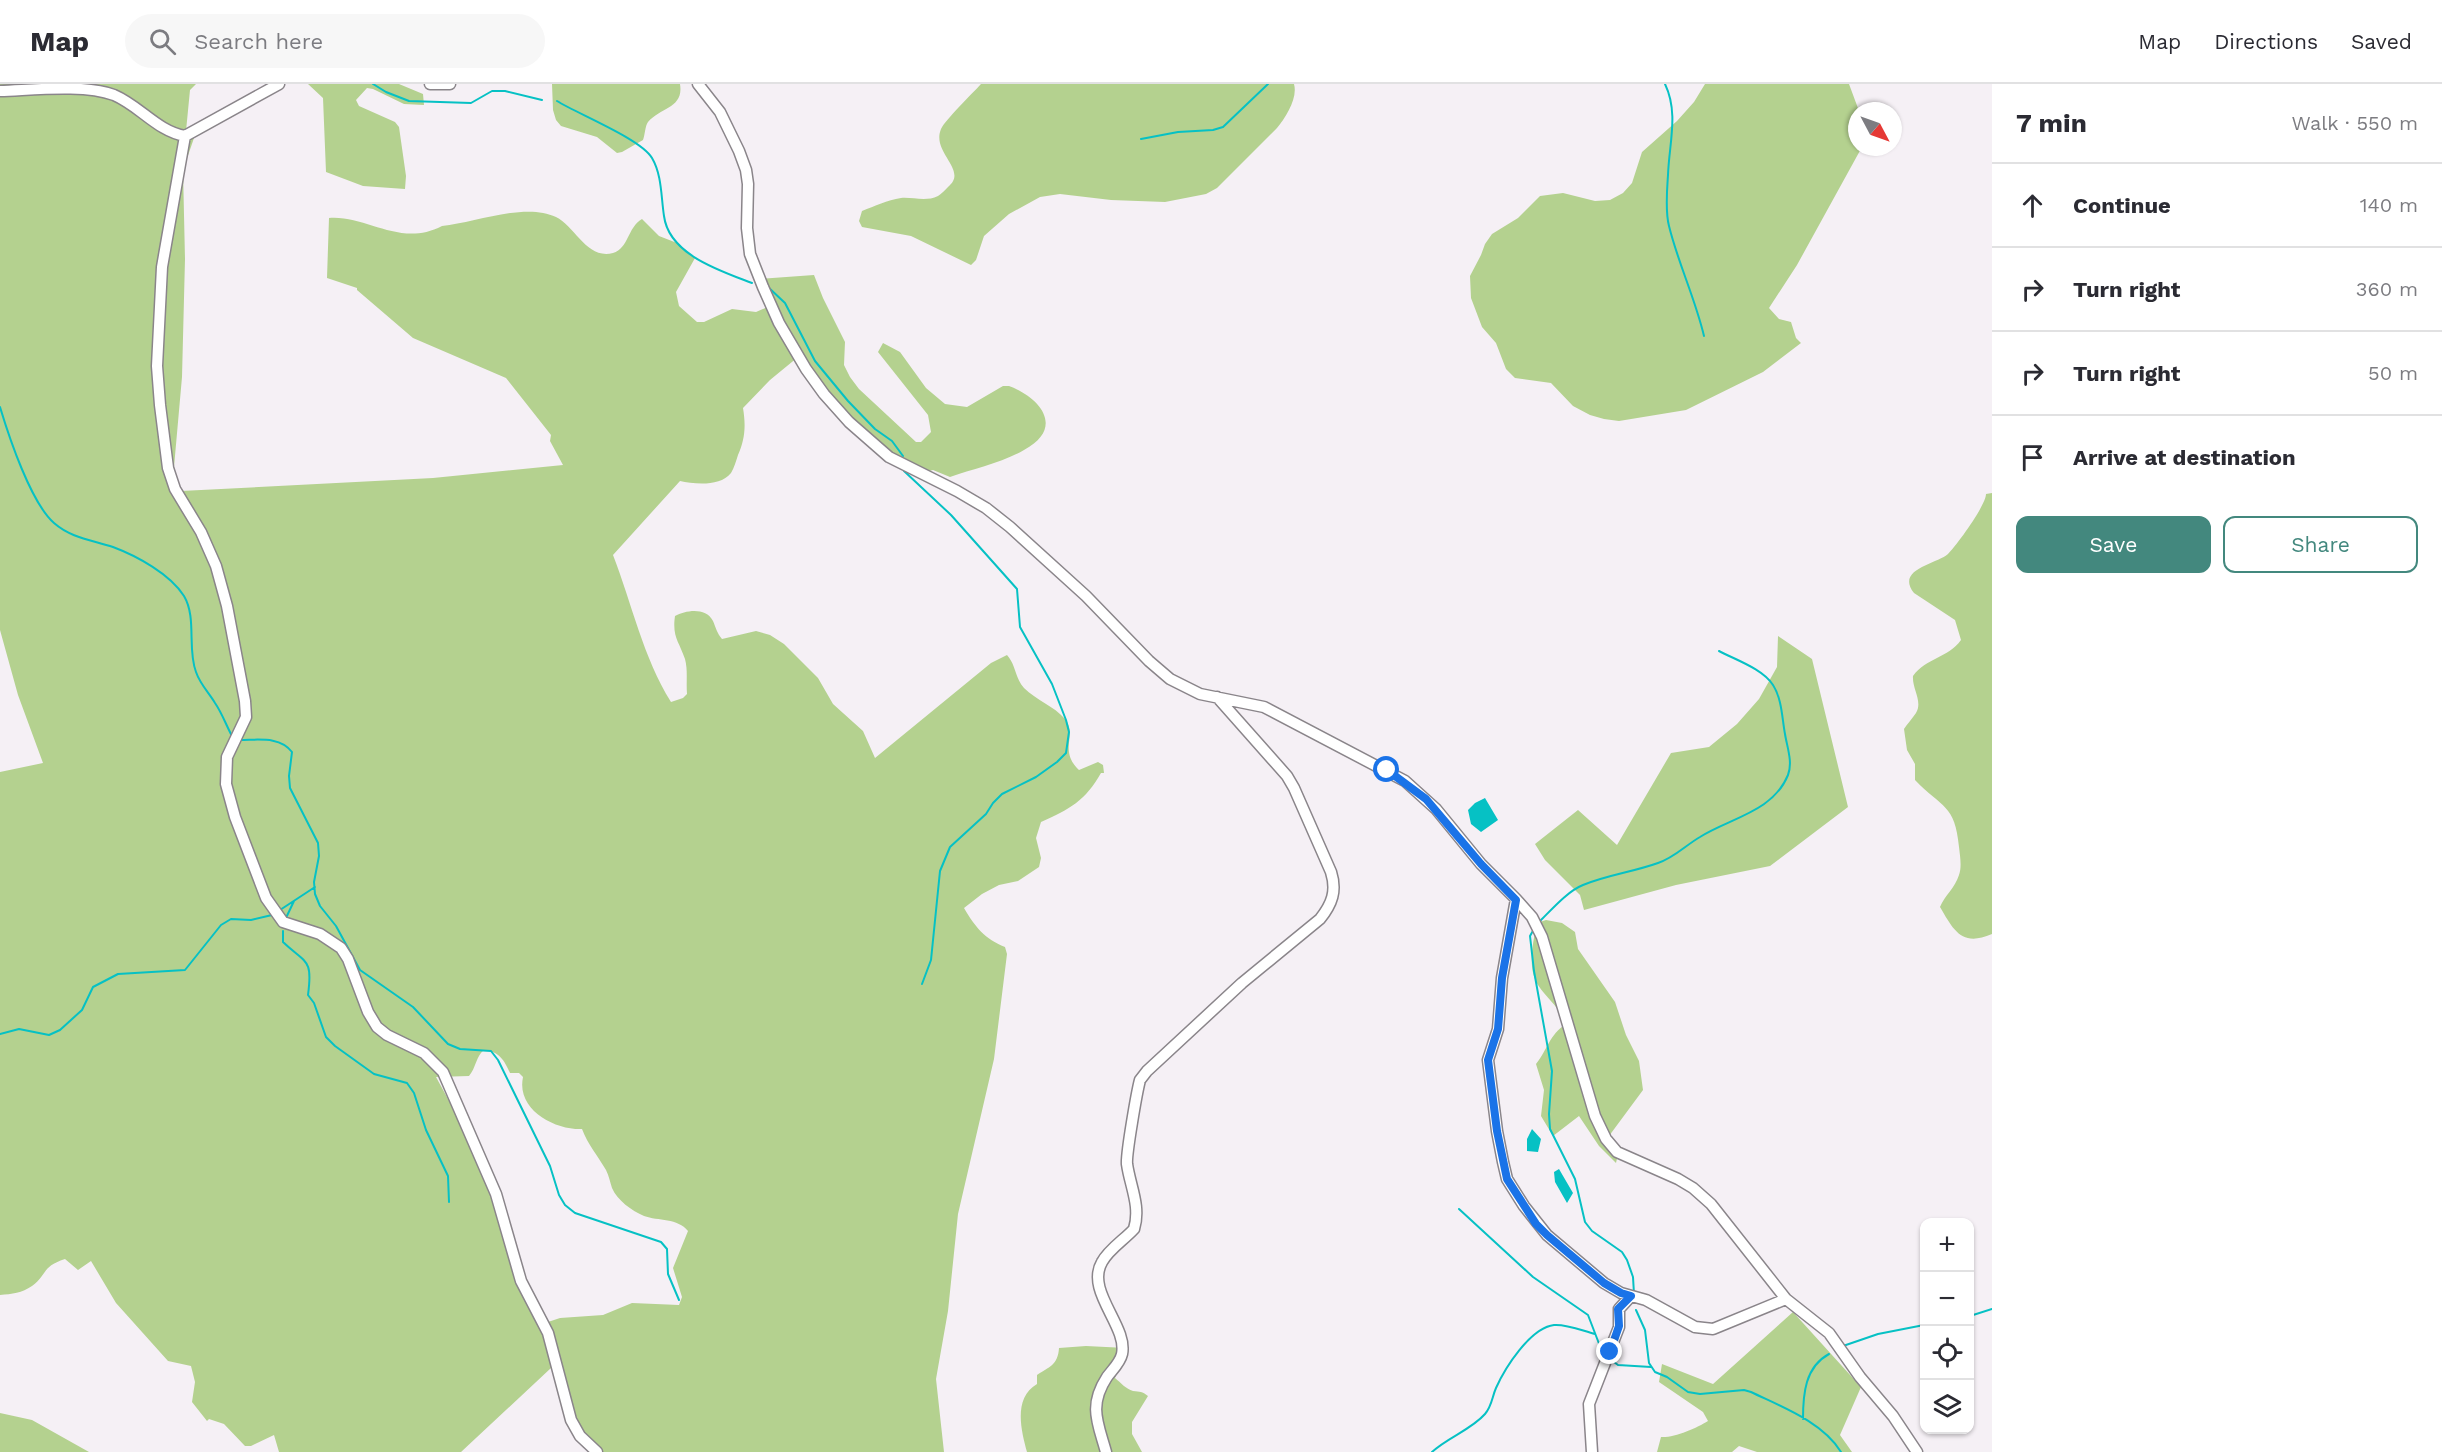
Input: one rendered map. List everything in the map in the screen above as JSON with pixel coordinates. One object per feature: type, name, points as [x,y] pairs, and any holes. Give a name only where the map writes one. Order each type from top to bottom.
[{"type":"street","points":[[0,91],[66,89],[104,91],[133,105],[166,130],[185,136],[279,84]]},
{"type":"street","points":[[430,84],[450,84]]},
{"type":"street","points":[[698,84],[707,93],[730,129],[746,170],[750,254],[763,287],[791,345],[830,401],[849,422],[889,457],[957,491],[986,508],[1010,527],[1100,609],[1161,673],[1187,690],[1264,708],[1396,775],[1436,809],[1481,864],[1532,917],[1542,938],[1595,1116],[1606,1139],[1622,1156],[1654,1167],[1694,1188],[1702,1196],[1732,1228],[1786,1299],[1829,1333],[1860,1377],[1893,1416],[1917,1452]]},
{"type":"street","points":[[185,136],[162,267],[158,383],[168,468],[176,489],[201,532],[216,566],[228,606],[245,701],[246,717],[227,757],[226,784],[230,803],[259,881],[276,914],[287,924],[321,934],[342,948],[368,1012],[377,1027],[387,1035],[424,1053],[443,1072],[496,1194],[521,1281],[548,1333],[571,1420],[580,1436],[597,1452]]},
{"type":"street","points":[[1106,1452],[1096,1422],[1096,1404],[1102,1385],[1119,1360],[1122,1344],[1101,1292],[1098,1273],[1102,1261],[1134,1229],[1136,1222],[1137,1207],[1127,1163],[1140,1080],[1242,983],[1320,919],[1330,906],[1334,895],[1331,872],[1290,782],[1217,698]]},
{"type":"street","points":[[1516,900],[1502,978],[1498,1029],[1488,1060],[1497,1131],[1507,1179],[1536,1224],[1604,1283],[1621,1293],[1646,1300],[1687,1323],[1703,1329],[1726,1324],[1786,1299]]},
{"type":"street","points":[[1592,1452],[1589,1404],[1619,1326],[1618,1309],[1631,1296]]},
{"type":"green space","points":[[0,84],[196,84],[190,90],[186,131],[194,138],[183,170],[185,259],[182,377],[174,467],[181,491],[433,478],[563,465],[550,441],[551,435],[506,378],[413,338],[357,288],[327,278],[329,218],[343,218],[412,234],[515,212],[544,213],[563,221],[589,247],[604,254],[613,253],[622,247],[633,227],[642,219],[659,236],[677,243],[695,258],[676,292],[679,306],[697,322],[704,322],[732,309],[756,312],[772,305],[759,279],[814,275],[845,342],[844,365],[850,377],[859,389],[916,442],[921,442],[931,432],[928,415],[878,352],[883,343],[900,352],[926,388],[945,404],[967,407],[1003,386],[1021,391],[1031,398],[1044,414],[1046,423],[1036,441],[1024,450],[998,462],[950,477],[933,470],[921,473],[865,438],[798,357],[770,380],[743,408],[745,427],[743,438],[731,473],[720,481],[714,482],[680,481],[613,555],[645,649],[671,702],[687,694],[686,663],[675,634],[674,623],[675,616],[690,611],[706,613],[722,639],[756,631],[770,635],[784,644],[818,678],[833,704],[863,731],[875,758],[991,663],[1007,655],[1024,688],[1065,719],[1070,731],[1070,756],[1079,770],[1098,762],[1103,765],[1104,773],[1101,773],[1083,797],[1060,813],[1041,822],[1036,838],[1041,858],[1039,867],[1018,881],[999,885],[982,894],[964,908],[981,932],[1005,947],[1007,954],[994,1059],[958,1214],[948,1311],[936,1379],[944,1452],[596,1452],[573,1427],[562,1387],[551,1368],[461,1452],[279,1452],[274,1435],[251,1446],[245,1446],[224,1424],[209,1419],[207,1421],[192,1402],[195,1382],[191,1366],[168,1361],[116,1303],[91,1261],[78,1270],[65,1259],[48,1268],[37,1282],[28,1288],[17,1293],[0,1295],[0,772],[43,763],[18,695],[0,630]],"holes":[[[484,1050],[501,1057],[510,1073],[519,1073],[523,1077],[522,1089],[525,1099],[540,1116],[560,1126],[582,1129],[606,1170],[614,1192],[621,1201],[644,1216],[679,1224],[688,1231],[673,1268],[682,1297],[679,1305],[632,1303],[603,1315],[560,1318],[548,1322],[515,1266],[489,1179],[436,1077],[469,1076]]]},
{"type":"green space","points":[[308,84],[399,84],[423,94],[424,105],[404,104],[367,88],[356,100],[359,106],[395,122],[399,127],[406,176],[405,189],[363,186],[326,172],[323,98]]},
{"type":"green space","points":[[552,84],[680,84],[680,92],[675,103],[648,122],[643,140],[617,153],[597,137],[561,126],[553,110]]},
{"type":"green space","points":[[981,84],[1294,84],[1295,89],[1290,107],[1277,128],[1217,188],[1206,194],[1165,202],[1111,200],[1060,194],[1040,197],[1009,214],[984,236],[976,260],[971,265],[911,236],[862,227],[859,221],[862,211],[896,199],[933,198],[942,193],[953,181],[954,174],[939,138],[941,129]]},
{"type":"green space","points":[[1705,84],[1849,84],[1856,102],[1848,102],[1848,156],[1857,156],[1797,265],[1769,308],[1779,319],[1791,322],[1796,338],[1801,343],[1763,372],[1686,410],[1619,421],[1590,415],[1573,406],[1551,383],[1515,378],[1506,369],[1496,343],[1482,327],[1471,298],[1470,276],[1492,234],[1518,218],[1540,196],[1563,193],[1595,201],[1610,200],[1623,193],[1632,183],[1642,152],[1677,121],[1694,102]]},
{"type":"green space","points":[[1992,493],[1992,934],[1973,939],[1955,930],[1940,907],[1960,872],[1957,833],[1946,808],[1915,780],[1915,764],[1907,750],[1904,729],[1918,708],[1913,676],[1924,665],[1950,651],[1961,640],[1955,620],[1914,593],[1910,585],[1910,578],[1920,568],[1948,554],[1964,534],[1986,494]]},
{"type":"green space","points":[[1778,636],[1812,659],[1848,807],[1770,866],[1676,885],[1584,910],[1580,895],[1545,860],[1535,844],[1578,810],[1617,845],[1671,753],[1709,747],[1737,724],[1759,699],[1777,667]]},
{"type":"green space","points":[[1546,920],[1562,923],[1575,932],[1578,949],[1615,1002],[1626,1035],[1639,1061],[1643,1090],[1609,1136],[1618,1154],[1616,1163],[1599,1146],[1579,1116],[1553,1136],[1541,1116],[1544,1090],[1536,1064],[1552,1038],[1566,1024],[1538,985],[1533,971],[1532,955],[1537,923]]},
{"type":"green space","points":[[1793,1312],[1861,1387],[1840,1435],[1852,1452],[1757,1452],[1739,1446],[1732,1452],[1657,1452],[1661,1437],[1685,1432],[1708,1421],[1703,1412],[1659,1382],[1662,1364],[1713,1384]]},
{"type":"green space","points":[[1086,1346],[1126,1348],[1115,1378],[1128,1389],[1148,1396],[1132,1422],[1132,1434],[1142,1452],[1027,1452],[1021,1425],[1024,1397],[1037,1384],[1037,1375],[1055,1362],[1059,1348]]},
{"type":"green space","points":[[0,1413],[32,1420],[89,1452],[0,1452]]},
{"type":"water","points":[[1485,798],[1498,820],[1481,832],[1471,824],[1468,810]]},
{"type":"water","points":[[1532,1129],[1541,1139],[1538,1152],[1527,1151],[1527,1139]]},
{"type":"water","points":[[1559,1169],[1573,1193],[1567,1203],[1555,1182],[1554,1172]]},
{"type":"waterway","points":[[373,84],[409,101],[471,103],[492,91],[505,91],[542,100]]},
{"type":"waterway","points":[[1141,139],[1223,127],[1268,84]]},
{"type":"waterway","points":[[1665,84],[1672,106],[1667,194],[1668,220],[1704,336]]},
{"type":"waterway","points":[[557,101],[623,135],[646,151],[658,172],[664,216],[668,230],[676,241],[698,260],[752,283]]},
{"type":"waterway","points":[[768,287],[785,303],[815,361],[848,401],[875,429],[892,441],[903,456]]},
{"type":"waterway","points":[[0,407],[15,452],[45,514],[61,528],[75,535],[132,555],[162,573],[184,596],[190,614],[192,654],[196,672],[232,736]]},
{"type":"waterway","points":[[904,471],[951,515],[1017,589],[1020,627],[1052,684],[1069,732],[1066,753],[1057,762],[1036,777],[1002,794],[986,814],[950,847],[940,871],[931,960],[922,984]]},
{"type":"waterway","points":[[1541,920],[1577,888],[1664,861],[1712,830],[1750,813],[1772,798],[1781,788],[1788,775],[1790,760],[1776,690],[1763,674],[1719,651]]},
{"type":"waterway","points":[[240,740],[275,741],[292,752],[290,788],[318,843],[315,894],[320,906],[336,926],[360,970],[413,1007],[448,1044],[460,1049],[491,1051],[498,1060],[550,1166],[559,1195],[565,1205],[575,1213],[661,1242],[667,1249],[668,1274],[679,1300]]},
{"type":"waterway","points":[[280,910],[315,887]]},
{"type":"waterway","points":[[285,920],[294,901]]},
{"type":"waterway","points":[[0,1034],[19,1029],[49,1035],[60,1030],[82,1010],[93,987],[118,974],[185,970],[221,925],[231,919],[251,920],[272,915]]},
{"type":"waterway","points":[[1534,929],[1530,936],[1534,971],[1552,1071],[1550,1129],[1575,1179],[1585,1222],[1592,1231],[1622,1252],[1633,1277],[1634,1294]]},
{"type":"waterway","points":[[283,931],[283,942],[306,963],[309,974],[308,995],[314,1003],[326,1037],[374,1074],[407,1083],[414,1093],[426,1130],[448,1176],[449,1202]]},
{"type":"waterway","points":[[1459,1209],[1533,1277],[1588,1315],[1603,1354]]},
{"type":"waterway","points":[[1974,1315],[1992,1309]]},
{"type":"waterway","points":[[1636,1310],[1645,1330],[1649,1363],[1655,1372],[1667,1377],[1688,1392],[1700,1394],[1744,1390],[1751,1392],[1801,1416],[1824,1432],[1841,1452]]},
{"type":"waterway","points":[[1432,1452],[1473,1425],[1485,1414],[1505,1370],[1519,1350],[1536,1333],[1559,1325],[1595,1334]]},
{"type":"waterway","points":[[1843,1346],[1878,1334],[1920,1326]]},
{"type":"waterway","points":[[1803,1419],[1805,1391],[1810,1374],[1815,1366],[1829,1354]]},
{"type":"waterway","points":[[1614,1362],[1618,1365],[1651,1367]]},
{"type":"route","points":[[1387,770],[1417,790],[1436,809],[1481,864],[1516,900],[1502,978],[1498,1029],[1488,1060],[1503,1162],[1507,1179],[1536,1224],[1581,1266],[1611,1288],[1631,1296],[1618,1309],[1620,1322],[1610,1352]]}]
